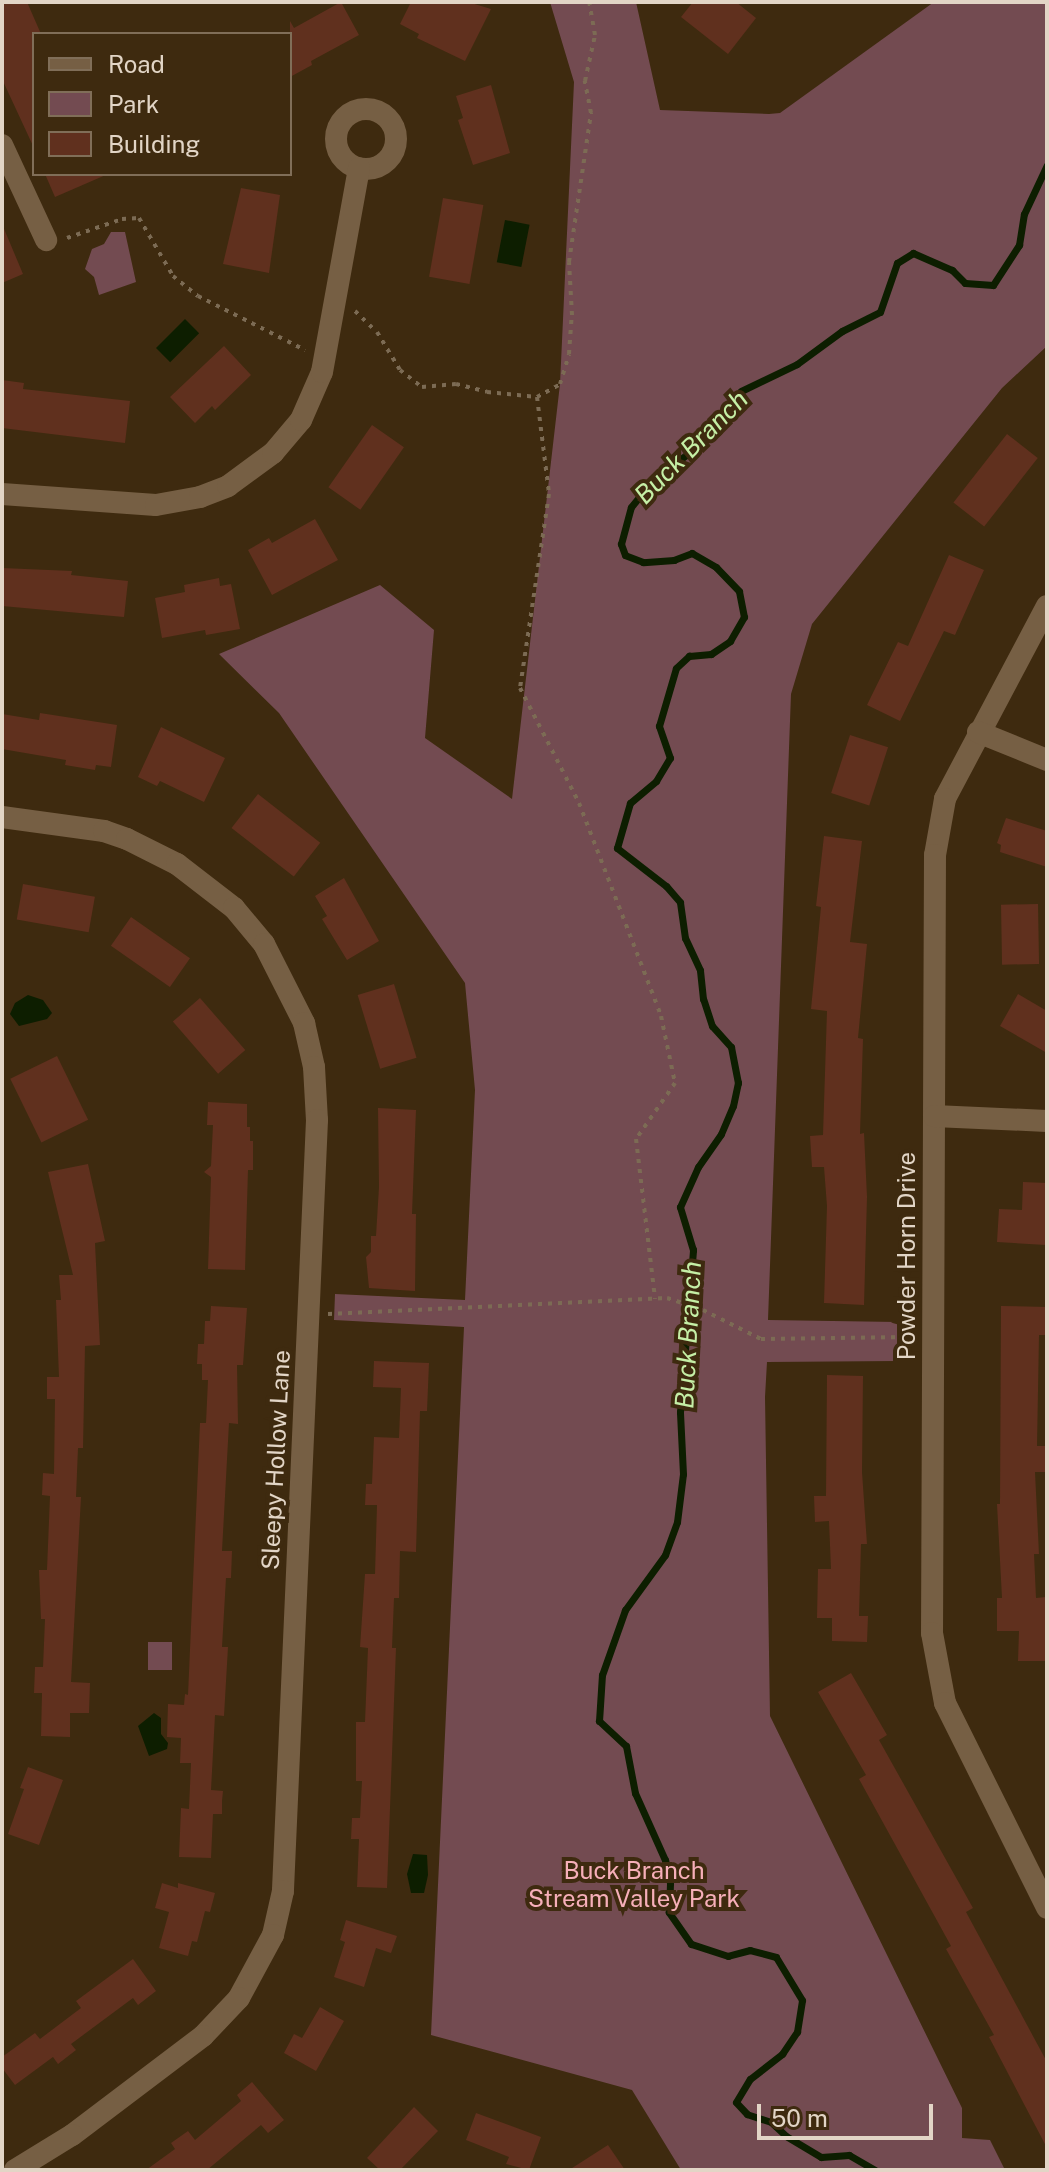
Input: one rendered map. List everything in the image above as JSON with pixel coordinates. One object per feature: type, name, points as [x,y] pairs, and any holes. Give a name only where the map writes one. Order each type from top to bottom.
[{"type":"street","points":[[2,145],[46,240]]},
{"type":"street","points":[[2,494],[156,505],[200,497],[228,486],[249,473],[289,437],[301,420],[325,359],[359,168]]},
{"type":"street","name":"Powder Horn Drive","points":[[1047,606],[978,732],[945,799],[938,827],[932,1633],[936,1669],[945,1703],[1047,1908]]},
{"type":"street","points":[[978,732],[1047,760]]},
{"type":"street","name":"Sleepy Hollow Lane","points":[[2,817],[104,831],[152,849],[205,882],[234,908],[264,944],[304,1023],[314,1067],[317,1120],[283,1891],[273,1935],[239,1998],[203,2036],[72,2135],[15,2170]]},
{"type":"street","points":[[934,1116],[1047,1121]]},
{"type":"path","points":[[336,305],[357,312],[377,332],[400,370],[422,387],[456,384],[487,392],[537,397],[560,384],[569,354],[569,262],[591,113],[585,81],[595,35],[589,2]]},
{"type":"path","points":[[46,240],[80,236],[122,219],[139,218],[173,276],[198,296],[325,359]]},
{"type":"path","points":[[537,397],[549,494],[520,688],[579,803],[661,1016],[675,1083],[636,1139],[655,1299]]},
{"type":"path","points":[[310,1313],[667,1298],[703,1310],[761,1339],[933,1337]]},
{"type":"green space","name":"Buck Branch Stream Valley Park","points":[[550,2],[636,2],[660,110],[769,114],[780,113],[934,2],[1047,2],[1047,346],[1002,388],[812,624],[791,694],[768,1320],[897,1322],[897,1361],[767,1362],[765,1397],[770,1716],[962,2108],[962,2138],[990,2140],[1005,2170],[681,2170],[632,2090],[431,2035],[464,1327],[334,1320],[335,1294],[465,1300],[475,1090],[465,983],[279,713],[219,654],[380,585],[434,630],[425,738],[512,799],[560,384],[574,82]]},
{"type":"green space","points":[[111,232],[125,232],[136,282],[99,295],[94,277],[85,269],[92,249],[104,244]]},
{"type":"green space","points":[[148,1642],[172,1642],[172,1670],[148,1670]]},
{"type":"shaded area","points":[[505,220],[530,225],[521,267],[497,262]]},
{"type":"shaded area","points":[[185,319],[199,333],[170,362],[156,348]]},
{"type":"shaded area","points":[[28,995],[43,1000],[52,1013],[47,1019],[19,1026],[10,1014],[15,1003]]},
{"type":"shaded area","points":[[154,1713],[161,1718],[161,1734],[168,1743],[167,1749],[149,1756],[138,1726]]},
{"type":"shaded area","points":[[413,1854],[427,1855],[428,1875],[424,1893],[411,1893],[407,1874]]},
{"type":"building","points":[[2,2],[27,2],[40,32],[32,32],[32,144],[2,79]]},
{"type":"building","points":[[341,2],[359,35],[311,61],[312,65],[292,76],[290,21],[294,28]]},
{"type":"building","points":[[411,2],[468,2],[491,9],[465,61],[417,38],[419,34],[400,24]]},
{"type":"building","points":[[693,2],[736,2],[756,18],[728,54],[681,17]]},
{"type":"building","points":[[491,85],[510,153],[473,165],[458,120],[463,118],[456,96]]},
{"type":"building","points":[[46,176],[103,176],[55,197]]},
{"type":"building","points":[[241,188],[280,195],[269,273],[223,264]]},
{"type":"building","points":[[443,198],[483,205],[469,284],[429,277]]},
{"type":"building","points":[[2,224],[23,274],[2,283]]},
{"type":"building","points":[[224,346],[251,375],[215,410],[212,406],[195,423],[170,397]]},
{"type":"building","points":[[2,380],[24,383],[23,389],[130,401],[125,443],[2,428]]},
{"type":"building","points":[[372,425],[404,447],[360,510],[328,487]]},
{"type":"building","points":[[1007,434],[1038,458],[984,527],[953,503]]},
{"type":"building","points":[[315,519],[338,560],[272,595],[248,550],[269,538],[272,543]]},
{"type":"building","points":[[949,555],[984,570],[955,635],[944,631],[900,721],[867,705],[898,642],[908,646]]},
{"type":"building","points":[[2,568],[72,571],[71,575],[128,581],[124,617],[2,606]]},
{"type":"building","points":[[219,578],[220,586],[231,584],[240,629],[206,635],[205,630],[162,638],[155,598],[185,592],[184,585]]},
{"type":"building","points":[[40,713],[117,725],[111,767],[96,765],[95,770],[65,765],[66,760],[2,749],[2,714],[39,720]]},
{"type":"building","points":[[161,727],[225,758],[204,802],[160,781],[157,786],[138,777]]},
{"type":"building","points":[[850,735],[888,747],[869,805],[831,793]]},
{"type":"building","points":[[258,794],[320,843],[294,877],[232,828]]},
{"type":"building","points":[[1006,818],[1047,831],[1047,867],[1000,852],[1001,845],[997,843]]},
{"type":"building","points":[[824,836],[862,841],[850,942],[867,944],[858,1038],[863,1039],[860,1134],[864,1133],[867,1197],[864,1305],[824,1303],[827,1206],[824,1167],[812,1167],[810,1136],[823,1135],[827,1011],[811,1009],[821,907],[816,906]]},
{"type":"building","points":[[344,878],[379,941],[347,960],[322,919],[327,916],[315,896]]},
{"type":"building","points":[[23,884],[95,897],[89,932],[17,919]]},
{"type":"building","points":[[1038,904],[1039,964],[1002,965],[1001,905]]},
{"type":"building","points":[[131,917],[190,958],[170,987],[111,946]]},
{"type":"building","points":[[394,984],[417,1058],[380,1069],[358,995]]},
{"type":"building","points":[[1018,994],[1047,1011],[1047,1053],[1000,1026]]},
{"type":"building","points":[[200,998],[245,1050],[218,1074],[173,1022]]},
{"type":"building","points":[[57,1056],[88,1120],[41,1143],[10,1079]]},
{"type":"building","points":[[208,1102],[247,1104],[247,1127],[250,1127],[250,1141],[253,1141],[253,1170],[248,1170],[245,1270],[208,1269],[211,1177],[204,1172],[211,1166],[213,1125],[207,1125]]},
{"type":"building","points":[[378,1108],[416,1110],[412,1214],[416,1214],[415,1291],[369,1288],[366,1257],[371,1252],[371,1236],[376,1236],[379,1187]]},
{"type":"building","points":[[88,1164],[105,1241],[95,1243],[100,1345],[85,1346],[83,1448],[78,1448],[76,1497],[81,1497],[71,1682],[90,1683],[89,1713],[70,1713],[70,1737],[41,1736],[42,1693],[34,1693],[35,1667],[43,1667],[45,1619],[41,1619],[39,1570],[47,1570],[50,1496],[42,1495],[43,1473],[54,1474],[55,1399],[47,1399],[47,1377],[59,1377],[56,1300],[61,1300],[59,1275],[73,1275],[48,1172]]},
{"type":"building","points":[[1023,1182],[1047,1183],[1046,1245],[997,1242],[999,1209],[1022,1210]]},
{"type":"building","points":[[211,1306],[247,1308],[243,1365],[237,1365],[238,1424],[229,1423],[222,1551],[232,1551],[231,1578],[226,1578],[222,1647],[228,1647],[224,1716],[215,1715],[211,1790],[223,1791],[222,1814],[213,1814],[211,1858],[179,1857],[181,1808],[189,1809],[191,1763],[180,1763],[181,1738],[167,1737],[168,1704],[184,1705],[185,1694],[188,1695],[200,1423],[206,1423],[208,1380],[202,1380],[202,1364],[197,1364],[198,1344],[204,1344],[205,1321],[210,1321]]},
{"type":"building","points":[[1001,1306],[1047,1307],[1047,1335],[1039,1335],[1037,1446],[1047,1446],[1047,1472],[1035,1472],[1039,1554],[1034,1554],[1036,1598],[1046,1597],[1046,1661],[1018,1661],[1019,1631],[997,1631],[997,1598],[1002,1598],[997,1504],[1000,1504]]},
{"type":"building","points":[[374,1361],[429,1363],[427,1411],[420,1411],[416,1552],[400,1551],[399,1598],[394,1598],[392,1648],[396,1648],[387,1888],[357,1887],[359,1839],[351,1839],[352,1818],[360,1818],[362,1781],[356,1781],[356,1722],[365,1722],[368,1648],[360,1647],[365,1574],[375,1574],[377,1505],[365,1505],[366,1484],[372,1484],[374,1437],[399,1438],[401,1388],[373,1387]]},
{"type":"building","points":[[827,1375],[863,1376],[862,1472],[867,1544],[861,1544],[859,1616],[868,1616],[867,1642],[832,1641],[832,1618],[817,1618],[818,1569],[831,1569],[829,1521],[815,1522],[814,1496],[826,1496]]},
{"type":"building","points":[[851,1673],[887,1735],[879,1740],[973,1908],[966,1912],[1047,2062],[1047,2148],[989,2037],[994,2035],[946,1949],[951,1946],[859,1779],[866,1775],[818,1692]]},
{"type":"building","points":[[28,1767],[63,1780],[39,1845],[8,1834],[24,1789],[20,1788]]},
{"type":"building","points":[[162,1883],[178,1888],[178,1883],[215,1893],[210,1912],[205,1911],[197,1942],[192,1941],[188,1956],[159,1948],[169,1912],[155,1908]]},
{"type":"building","points":[[346,1920],[397,1936],[391,1953],[376,1948],[364,1987],[334,1977],[345,1942],[340,1940]]},
{"type":"building","points":[[133,1959],[156,1991],[138,2005],[133,1998],[71,2044],[76,2050],[58,2064],[53,2057],[15,2085],[2,2068],[2,2057],[35,2033],[40,2039],[81,2008],[76,2001]]},
{"type":"building","points":[[320,2007],[344,2021],[316,2071],[284,2053],[294,2034],[302,2038]]},
{"type":"building","points":[[252,2082],[284,2120],[268,2133],[261,2125],[207,2170],[146,2170],[175,2149],[171,2143],[188,2131],[195,2140],[241,2101],[237,2095]]},
{"type":"building","points":[[414,2107],[438,2131],[400,2170],[380,2170],[367,2158]]},
{"type":"building","points":[[476,2113],[541,2137],[529,2170],[506,2164],[509,2157],[466,2140]]},
{"type":"building","points":[[608,2145],[625,2170],[569,2170]]},
{"type":"waterway","name":"Buck Branch","points":[[875,2170],[849,2155],[821,2157],[786,2136],[771,2122],[747,2114],[736,2102],[750,2079],[782,2054],[797,2032],[802,2000],[776,1957],[750,1950],[728,1956],[691,1944],[669,1912],[670,1883],[665,1860],[635,1793],[626,1746],[599,1721],[602,1675],[625,1610],[665,1555],[677,1522],[683,1474],[680,1412],[693,1250],[680,1207],[698,1167],[721,1134],[733,1106],[738,1083],[731,1047],[712,1026],[703,999],[700,970],[685,938],[680,902],[666,886],[617,848],[630,803],[656,781],[670,758],[659,726],[676,668],[689,656],[711,654],[730,641],[744,617],[739,591],[716,567],[692,553],[674,560],[643,562],[625,555],[621,544],[631,507],[651,482],[699,445],[741,391],[797,364],[842,331],[880,312],[897,263],[913,253],[952,270],[965,283],[993,285],[1019,245],[1024,214],[1047,165]]}]
